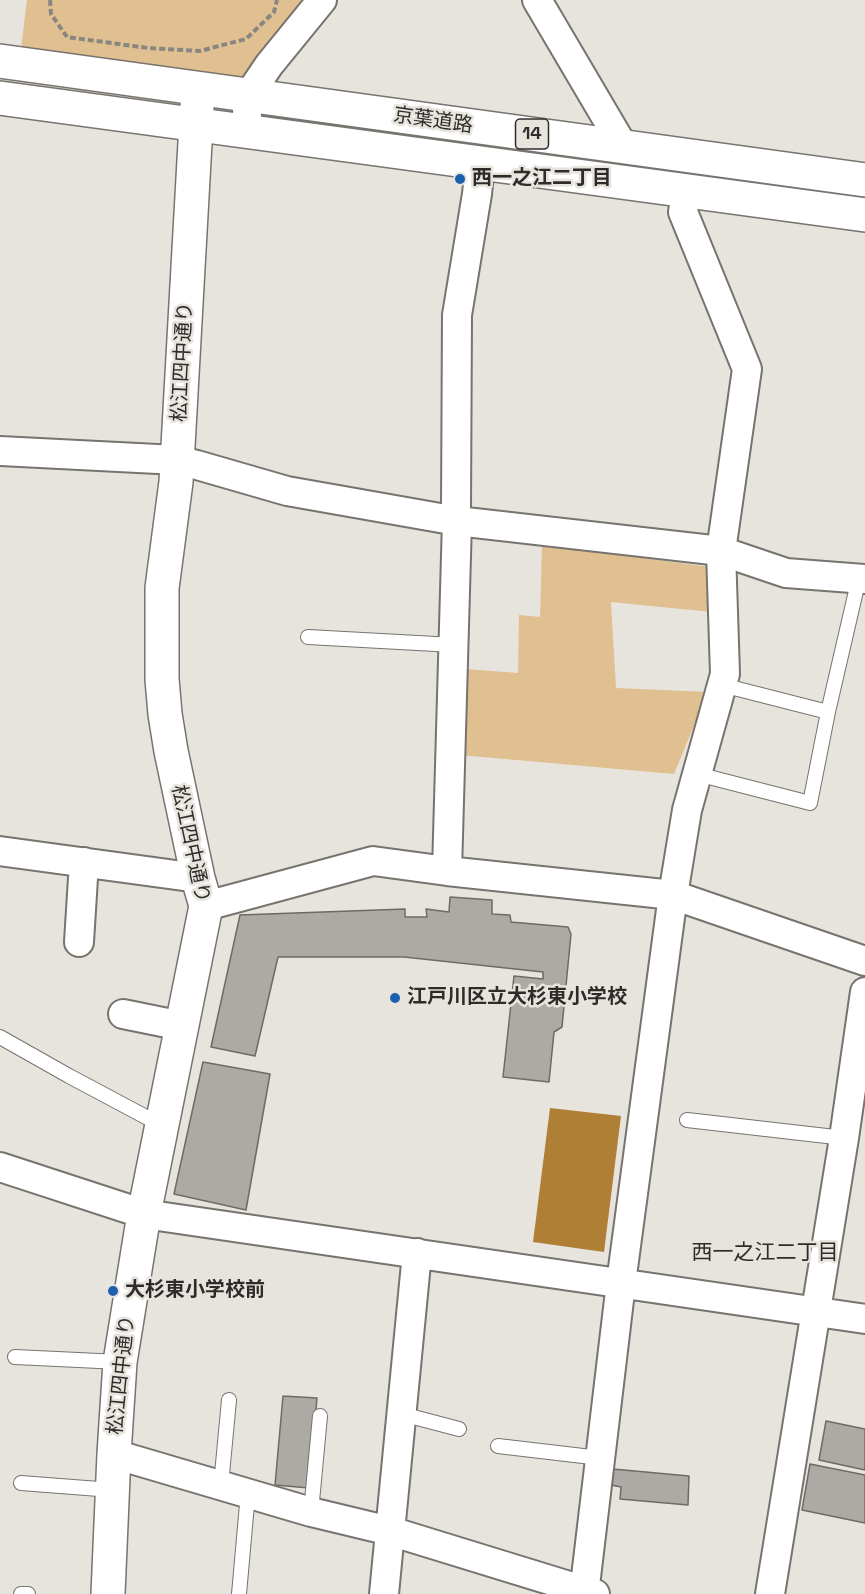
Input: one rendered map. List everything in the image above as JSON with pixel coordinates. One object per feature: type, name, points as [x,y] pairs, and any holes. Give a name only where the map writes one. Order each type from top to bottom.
[{"type":"main road","name":"京葉道路","points":[[0,61],[865,180]]},
{"type":"main road","name":"松江四中通り","points":[[108,1594],[120,1362],[144,1214],[182,1026],[202,892],[171,751],[162,679],[162,588],[174,503],[198,89]]},
{"type":"main road","name":"京葉道路","points":[[0,98],[865,215]]},
{"type":"street","points":[[246,131],[248,96],[269,65],[322,0]]},
{"type":"street","points":[[537,0],[623,146]]},
{"type":"street","points":[[447,871],[457,521],[457,315],[480,163]]},
{"type":"street","points":[[114,1454],[311,1512],[390,1531],[588,1593],[600,1458],[621,1283],[673,895],[687,810],[725,674],[721,551],[747,369],[683,212],[687,190]]},
{"type":"street","points":[[0,451],[177,460],[287,491],[457,521],[721,551],[786,573],[862,578]]},
{"type":"street","points":[[0,851],[84,862],[202,892],[373,861],[673,895],[865,961]]},
{"type":"street","points":[[79,942],[84,862]]},
{"type":"street","points":[[770,1594],[844,1138],[865,992]]},
{"type":"street","points":[[123,1014],[182,1026]]},
{"type":"street","points":[[0,1167],[144,1214],[865,1318]]},
{"type":"street","points":[[384,1594],[417,1253]]},
{"type":"lane","points":[[697,774],[810,803],[828,712],[862,578]]},
{"type":"lane","points":[[308,637],[454,645]]},
{"type":"lane","points":[[722,685],[828,712]]},
{"type":"lane","points":[[0,1037],[162,1126]]},
{"type":"lane","points":[[687,1120],[844,1138]]},
{"type":"lane","points":[[15,1357],[120,1362]]},
{"type":"lane","points":[[221,1485],[229,1400]]},
{"type":"lane","points":[[402,1413],[459,1429]]},
{"type":"lane","points":[[311,1512],[320,1416]]},
{"type":"lane","points":[[498,1446],[600,1458]]},
{"type":"lane","points":[[21,1483],[112,1490]]},
{"type":"lane","points":[[239,1594],[248,1493]]},
{"type":"lane","points":[[21,1594],[28,1594]]},
{"type":"path","points":[[50,0],[51,14],[67,37],[148,48],[200,51],[246,39],[274,12],[278,0]]},
{"type":"shaded area","points":[[27,0],[313,0],[250,78],[20,57]]},
{"type":"shaded area","points":[[542,545],[710,567],[712,612],[611,602],[616,688],[708,692],[674,774],[460,755],[466,669],[518,673],[519,615],[540,617]]},
{"type":"shaded area","points":[[550,1108],[621,1116],[604,1252],[533,1242]]},
{"type":"building","points":[[450,897],[492,900],[492,914],[510,915],[511,922],[568,927],[571,934],[562,1027],[554,1032],[549,1082],[503,1077],[514,976],[543,979],[543,972],[404,957],[278,957],[255,1056],[211,1047],[240,915],[405,909],[405,917],[427,917],[426,909],[449,912]]},
{"type":"building","points":[[203,1062],[270,1074],[246,1210],[174,1194]]},
{"type":"building","points":[[283,1396],[317,1398],[309,1488],[275,1485]]},
{"type":"building","points":[[826,1421],[865,1429],[865,1470],[819,1460]]},
{"type":"building","points":[[810,1464],[865,1475],[865,1523],[802,1510]]},
{"type":"building","points":[[613,1469],[689,1476],[688,1505],[620,1499],[621,1487],[611,1485]]},
{"type":"place","name":"西一之江二丁目","points":[[460,179]]},
{"type":"place","name":"江戸川区立大杉東小学校","points":[[395,998]]},
{"type":"place","name":"大杉東小学校前","points":[[113,1291]]},
{"type":"district","name":"西一之江二丁目","points":[[765,1253]]}]
